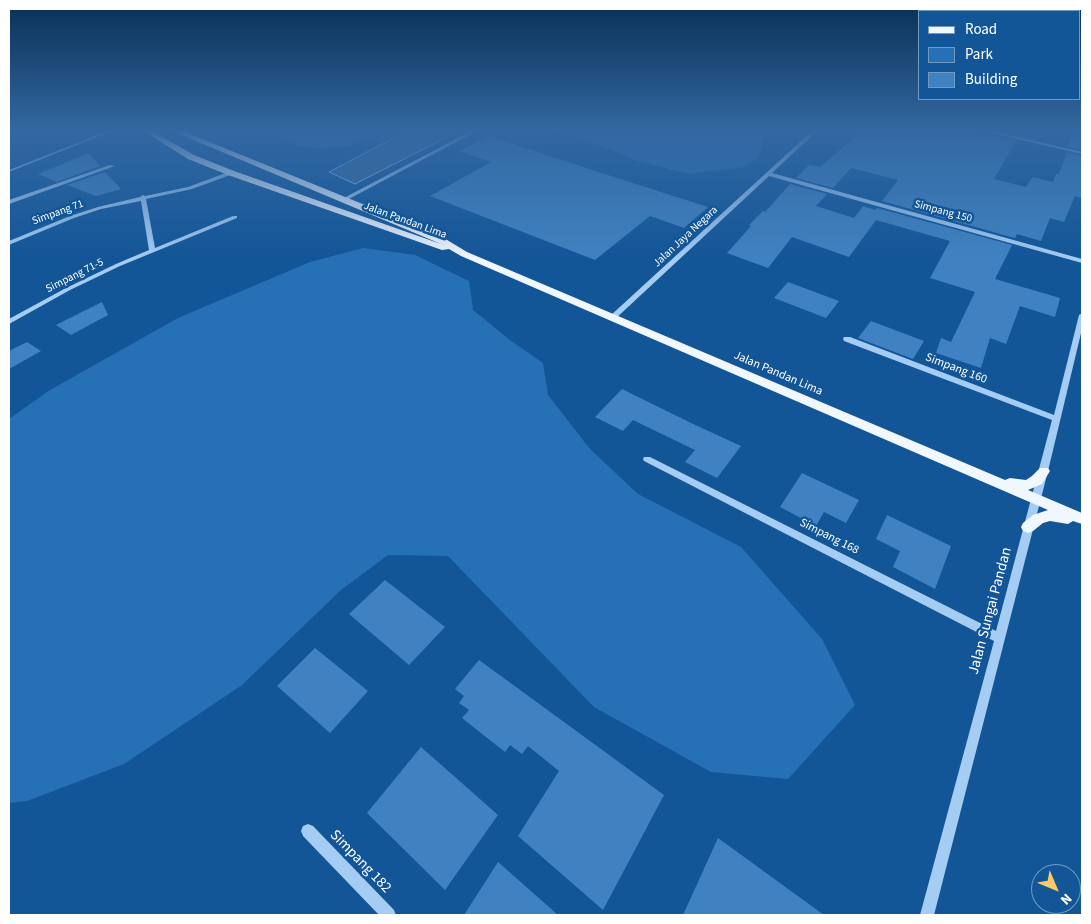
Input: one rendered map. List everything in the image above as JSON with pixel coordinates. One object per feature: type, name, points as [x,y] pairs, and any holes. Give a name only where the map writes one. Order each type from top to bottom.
[{"type":"main road","name":"Jalan Pandan Lima","points":[[231,173],[347,213],[426,243],[464,254],[1082,519]]},
{"type":"main road","name":"Jalan Pandan Lima","points":[[276,173],[436,237],[464,254]]},
{"type":"main road","points":[[937,457],[957,461],[1005,481],[1020,485],[1033,483],[1044,471]]},
{"type":"main road","points":[[1028,527],[1038,519],[1050,515],[1065,517],[1082,523]]},
{"type":"street","points":[[9,202],[92,173]]},
{"type":"street","name":"Simpang 71","points":[[9,243],[72,217],[143,197],[190,188],[231,173]]},
{"type":"street","points":[[343,200],[395,173]]},
{"type":"street","name":"Simpang 150","points":[[769,174],[1082,261]]},
{"type":"street","name":"Jalan Jaya Negara","points":[[612,318],[769,174]]},
{"type":"street","points":[[143,197],[152,251]]},
{"type":"street","name":"Simpang 71-5","points":[[9,322],[68,289],[152,251],[188,238],[235,217]]},
{"type":"street","name":"Jalan Sungai Pandan","points":[[927,915],[1028,527],[1037,499],[1082,318]]},
{"type":"street","name":"Simpang 160","points":[[847,339],[1057,419]]},
{"type":"street","name":"Simpang 168","points":[[647,459],[999,638]]},
{"type":"street","name":"Simpang 182","points":[[308,831],[389,915]]},
{"type":"green space","points":[[363,248],[415,255],[469,281],[473,310],[510,340],[543,363],[548,395],[590,449],[638,494],[741,547],[822,639],[855,705],[788,779],[711,772],[594,707],[448,556],[388,555],[341,590],[242,685],[124,764],[27,801],[9,803],[9,419],[50,390],[178,318],[310,262]]},
{"type":"shaded area","points":[[331,173],[376,173],[355,184]]},
{"type":"building","points":[[40,173],[81,173],[57,182],[38,174]]},
{"type":"building","points":[[106,173],[121,189],[96,196],[67,185]]},
{"type":"building","points":[[471,173],[602,173],[708,207],[684,228],[650,216],[595,260],[430,196]]},
{"type":"building","points":[[801,173],[846,173],[833,188],[796,178]]},
{"type":"building","points":[[871,173],[997,173],[994,179],[1026,187],[1033,177],[1053,182],[1056,174],[1082,173],[1082,198],[1075,196],[1064,222],[1050,218],[1041,241],[1017,234],[1015,238],[882,201],[898,180]]},
{"type":"building","points":[[790,184],[827,194],[816,206],[854,218],[863,206],[875,210],[877,208],[1012,245],[995,279],[1060,298],[1055,317],[1020,306],[1006,344],[990,338],[981,368],[936,353],[941,338],[951,342],[975,292],[930,278],[950,241],[876,220],[849,257],[792,237],[768,268],[727,253],[751,226],[749,225],[763,211],[765,212]]},
{"type":"building","points":[[788,282],[839,301],[826,318],[774,298]]},
{"type":"building","points":[[102,302],[108,315],[71,335],[56,325]]},
{"type":"building","points":[[871,321],[924,341],[913,359],[858,338]]},
{"type":"building","points":[[27,342],[41,351],[9,369],[9,351]]},
{"type":"building","points":[[622,389],[741,446],[717,478],[685,462],[695,450],[633,420],[623,431],[595,417]]},
{"type":"building","points":[[802,473],[859,500],[846,523],[824,512],[816,526],[780,507]]},
{"type":"building","points":[[887,515],[951,546],[935,589],[893,567],[900,551],[876,539]]},
{"type":"building","points":[[385,580],[445,627],[409,665],[349,614]]},
{"type":"building","points":[[315,648],[368,691],[330,733],[277,686]]},
{"type":"building","points":[[479,660],[664,795],[603,910],[518,836],[559,771],[528,746],[522,754],[510,745],[505,752],[462,718],[469,710],[459,703],[464,696],[455,689]]},
{"type":"building","points":[[421,747],[498,815],[445,890],[367,813]]},
{"type":"building","points":[[718,838],[824,915],[683,915]]},
{"type":"building","points":[[498,862],[558,915],[464,915]]}]
